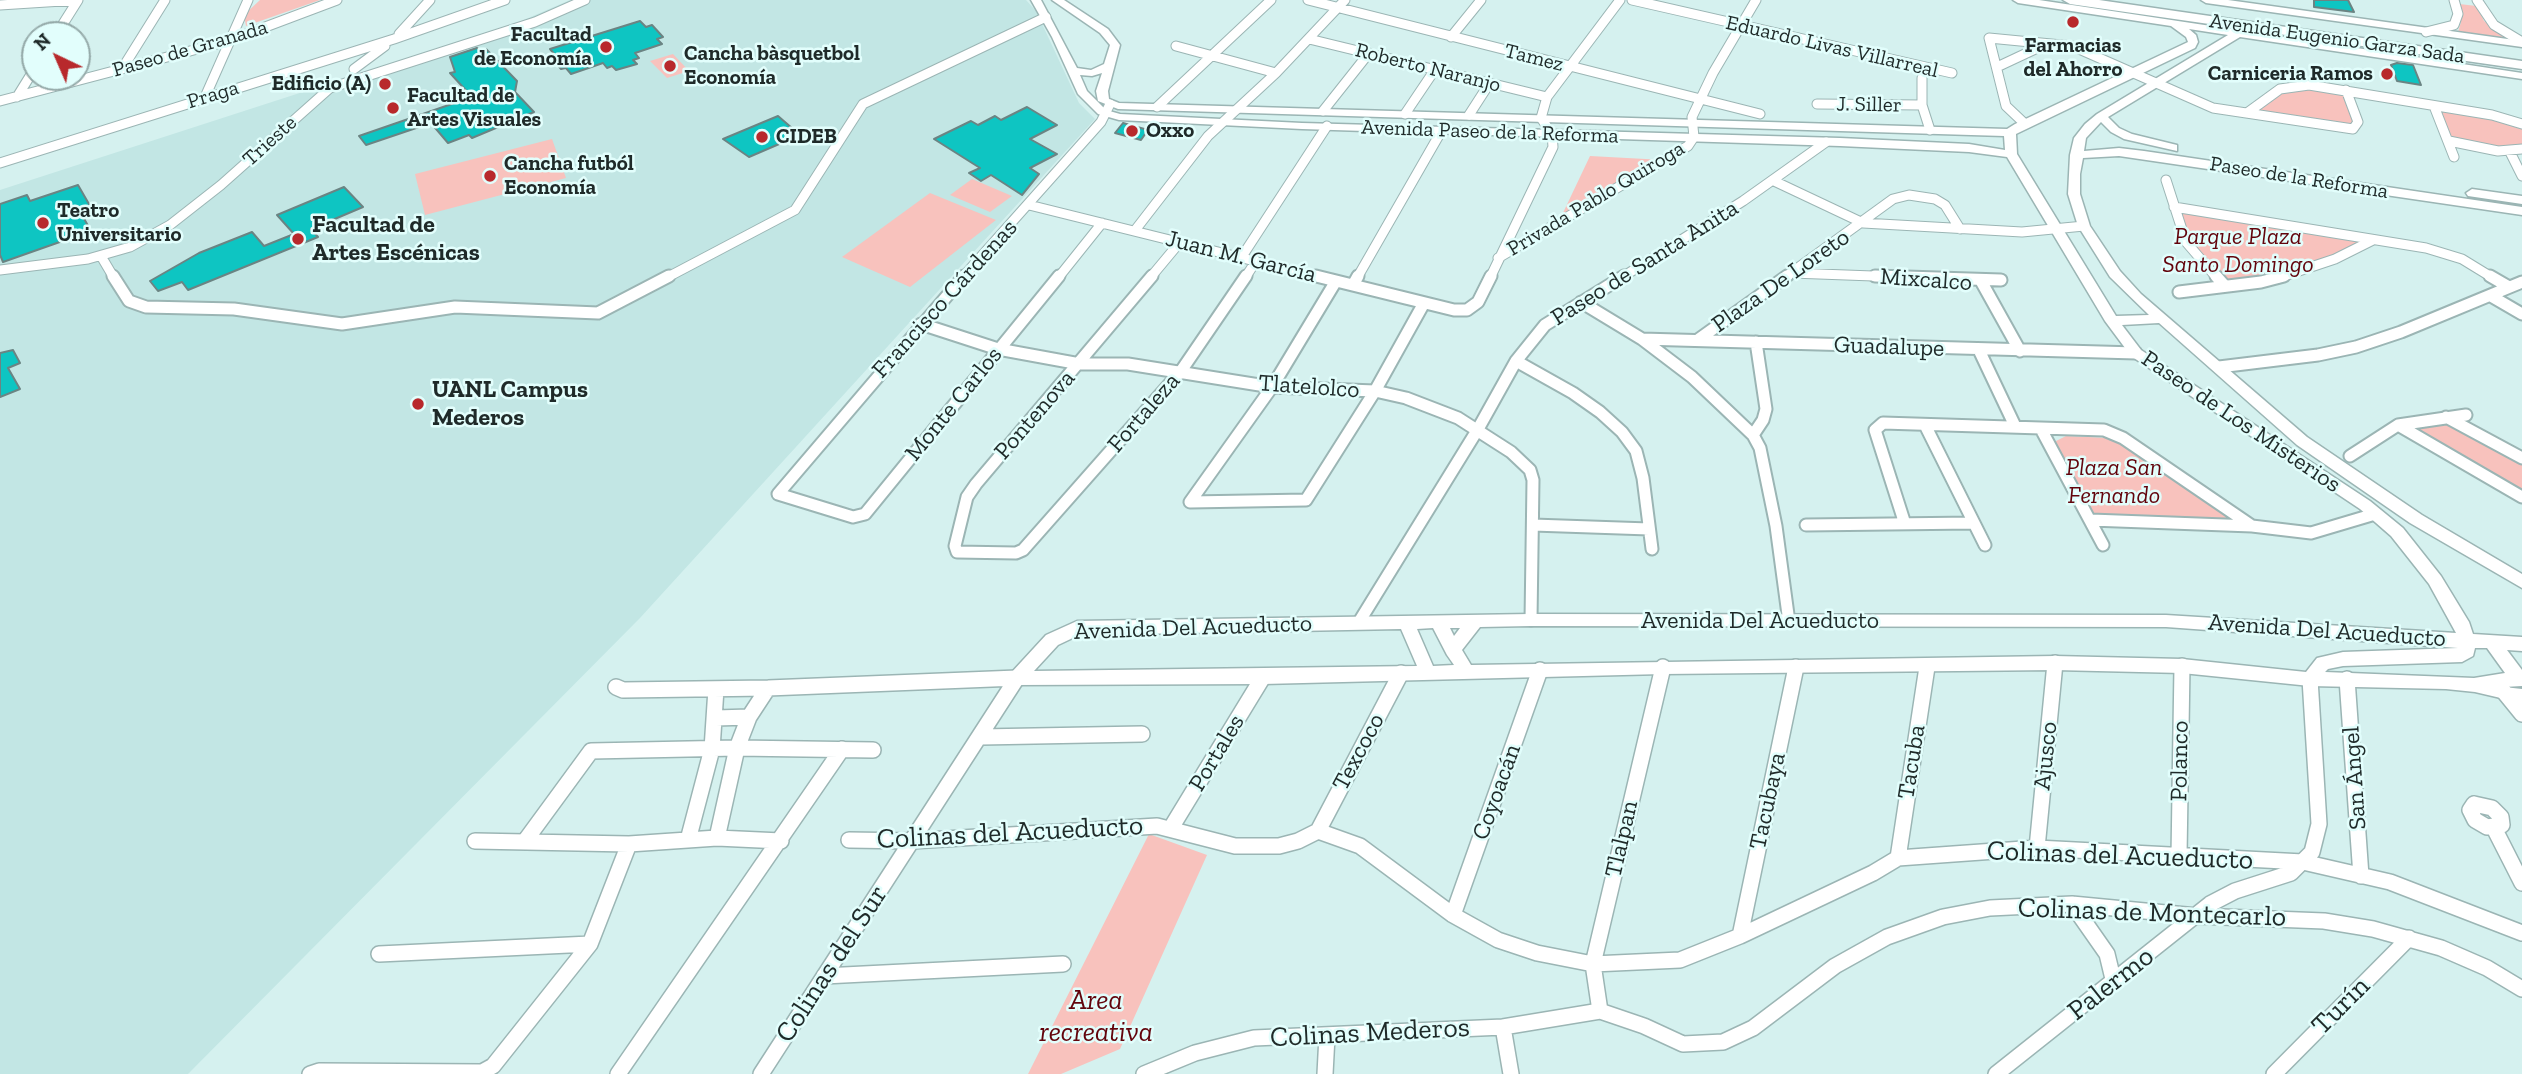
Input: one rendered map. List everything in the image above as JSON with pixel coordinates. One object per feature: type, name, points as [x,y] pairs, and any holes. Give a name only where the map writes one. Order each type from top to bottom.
[{"type":"highway","name":"Avenida Eugenio Garza Sada","points":[[2070,0],[2522,56]]},
{"type":"highway","name":"Avenida Eugenio Garza Sada","points":[[2143,0],[2522,65]]},
{"type":"street","points":[[0,5],[78,0]]},
{"type":"street","points":[[65,21],[78,0]]},
{"type":"street","points":[[122,69],[165,0]]},
{"type":"street","points":[[205,97],[248,0]]},
{"type":"street","name":"Paseo de Granada","points":[[0,101],[228,41],[337,0]]},
{"type":"street","points":[[354,69],[394,39],[430,0]]},
{"type":"street","name":"Praga","points":[[0,163],[394,39],[505,0]]},
{"type":"street","name":"Trieste","points":[[0,270],[101,256],[130,247],[170,225],[221,185],[330,88],[534,22],[585,0]]},
{"type":"street","points":[[1036,0],[1087,98],[1108,109]]},
{"type":"street","points":[[1057,0],[1108,34],[1115,45],[1102,91],[1102,98],[1108,109]]},
{"type":"street","points":[[1157,107],[1271,0]]},
{"type":"street","name":"Tamez","points":[[1308,0],[1342,4],[1451,37],[1760,114]]},
{"type":"street","points":[[1451,37],[1481,0]]},
{"type":"street","points":[[1497,259],[1553,147],[1552,134],[1541,118],[1547,97],[1620,0]]},
{"type":"street","name":"Eduardo Livas Villarreal","points":[[1632,0],[1952,74]]},
{"type":"street","points":[[1693,138],[1692,117],[1756,0]]},
{"type":"street","name":"Avenida Eugenio Garza Sada","points":[[2018,0],[2522,74]]},
{"type":"street","points":[[2206,0],[2522,45]]},
{"type":"street","points":[[2426,32],[2454,25],[2458,15],[2453,0],[2478,2],[2494,25],[2522,45]]},
{"type":"street","points":[[1136,229],[1220,123],[1276,73],[1342,4]]},
{"type":"street","points":[[101,256],[129,301],[146,307],[227,308],[342,324],[455,307],[598,313],[795,210],[863,104],[1046,16],[1081,15]]},
{"type":"street","points":[[2010,133],[2024,123],[2191,46],[2191,35],[2175,25]]},
{"type":"street","points":[[2024,123],[2006,106],[1987,33],[2072,46],[2213,108],[2353,129],[2358,122],[2346,90]]},
{"type":"street","name":"Paseo de Los Misterios","points":[[2237,34],[2101,116],[2089,126],[2080,138],[2076,155],[2074,194],[2084,226],[2115,274],[2159,319],[2219,366],[2273,418],[2416,519],[2522,582]]},
{"type":"street","name":"Roberto Naranjo","points":[[1309,39],[1547,97]]},
{"type":"street","points":[[1997,67],[2046,44]]},
{"type":"street","points":[[1176,46],[1276,73]]},
{"type":"street","points":[[1323,111],[1369,54]]},
{"type":"street","points":[[1073,71],[1092,73],[1111,65]]},
{"type":"street","points":[[1405,114],[1434,71]]},
{"type":"street","points":[[1922,78],[1922,105],[1930,130]]},
{"type":"street","points":[[1469,116],[1489,83]]},
{"type":"street","points":[[2247,113],[2280,89],[2309,85],[2505,118],[2522,124]]},
{"type":"street","points":[[17,97],[21,91]]},
{"type":"street","name":"J. Siller","points":[[1817,104],[1922,105]]},
{"type":"street","points":[[2434,106],[2454,157]]},
{"type":"street","name":"Avenida Paseo de la Reforma","points":[[1108,109],[1157,107],[1323,111],[2010,133]]},
{"type":"street","name":"Avenida Paseo de la Reforma","points":[[1108,109],[1129,118],[1220,123],[1826,142],[1969,148],[2011,154]]},
{"type":"street","name":"Francisco Cárdenas","points":[[778,493],[921,324],[1029,205],[1108,109]]},
{"type":"street","name":"Paseo de la Reforma","points":[[2101,116],[2115,130],[2156,146],[2522,200]]},
{"type":"street","points":[[1241,258],[1327,126]]},
{"type":"street","points":[[1353,285],[1442,130]]},
{"type":"street","points":[[1969,148],[1987,140],[1984,132]]},
{"type":"street","name":"Paseo de Los Misterios","points":[[2010,133],[2011,154],[2112,321],[2136,353],[2398,532],[2417,555],[2463,627],[2466,640]]},
{"type":"street","name":"Privada Pablo Quiroga","points":[[1497,259],[1681,151],[1693,138]]},
{"type":"street","points":[[2449,141],[2510,152],[2522,149]]},
{"type":"street","name":"Paseo de Santa Anita","points":[[1359,622],[1478,429],[1516,361],[1545,326],[1774,181],[1826,142]]},
{"type":"street","name":"Paseo de la Reforma","points":[[2076,155],[2119,152],[2144,155],[2522,211]]},
{"type":"street","points":[[2510,152],[2522,176]]},
{"type":"street","points":[[2166,180],[2186,242],[2224,285]]},
{"type":"street","name":"Plaza De Loreto","points":[[1774,181],[1863,223],[2022,232],[2084,226]]},
{"type":"street","name":"Plaza De Loreto","points":[[1699,339],[1863,223],[1887,202],[1909,195],[1941,202],[1960,229]]},
{"type":"street","name":"Juan M. García","points":[[1029,205],[1136,229],[1241,258],[1454,310],[1467,310],[1478,302],[1497,259]]},
{"type":"street","points":[[2174,207],[2445,253],[2509,287]]},
{"type":"street","name":"Monte Carlos","points":[[778,493],[853,517],[863,516],[1102,223]]},
{"type":"street","points":[[2179,292],[2261,282],[2306,270],[2373,240]]},
{"type":"street","name":"Pontenova","points":[[1019,553],[957,552],[955,546],[967,497],[1180,242]]},
{"type":"street","name":"Fortaleza","points":[[1019,553],[1181,371],[1256,261]]},
{"type":"street","name":"Mixcalco","points":[[1792,273],[1981,281],[2020,351]]},
{"type":"street","points":[[1981,281],[2001,280]]},
{"type":"street","points":[[1336,281],[1272,387],[1189,502],[1306,500],[1375,391],[1424,303]]},
{"type":"street","points":[[2219,366],[2318,355],[2356,347],[2522,282]]},
{"type":"street","points":[[2491,296],[2522,314]]},
{"type":"street","points":[[1581,302],[1642,339],[1692,377],[1754,435],[1760,448],[1776,526],[1789,622]]},
{"type":"street","points":[[2112,321],[2159,319]]},
{"type":"street","name":"Tlatelolco","points":[[921,324],[998,349],[1080,364],[1128,364],[1272,387],[1375,391],[1438,409],[1478,429],[1530,470],[1533,480],[1531,620]]},
{"type":"street","name":"Guadalupe","points":[[1642,339],[2136,353]]},
{"type":"street","points":[[1754,435],[1766,409],[1756,342]]},
{"type":"street","points":[[1979,350],[2015,426]]},
{"type":"street","points":[[1516,361],[1573,393],[1622,432],[1636,452],[1643,478],[1652,549]]},
{"type":"street","points":[[2350,456],[2398,425],[2466,415]]},
{"type":"street","points":[[2446,417],[2522,458]]},
{"type":"street","points":[[2245,428],[2273,418]]},
{"type":"street","points":[[1905,524],[1875,430],[1883,423],[2097,429],[2112,432],[2252,526]]},
{"type":"street","points":[[1924,425],[1985,545]]},
{"type":"street","points":[[2398,425],[2522,497]]},
{"type":"street","points":[[2041,429],[2103,545]]},
{"type":"street","points":[[2091,520],[2252,526],[2311,533],[2375,514]]},
{"type":"street","points":[[1806,525],[1973,523]]},
{"type":"street","points":[[1533,525],[1650,529]]},
{"type":"street","name":"Avenida Del Acueducto","points":[[1017,678],[1052,640],[1077,628],[1531,620],[2166,621],[2522,643]]},
{"type":"street","points":[[1453,650],[1475,621]]},
{"type":"street","points":[[1406,622],[1428,673]]},
{"type":"street","points":[[1438,622],[1466,672]]},
{"type":"street","points":[[2310,679],[2323,663],[2343,659],[2462,655],[2467,651],[2466,640]]},
{"type":"street","points":[[2492,642],[2514,685],[2522,714]]},
{"type":"street","name":"Avenida Del Acueducto","points":[[617,687],[623,690],[716,689],[1017,678],[1263,677],[1663,667],[1927,667],[2055,663],[2182,666],[2310,679],[2514,685]]},
{"type":"street","name":"Ajusco","points":[[2036,848],[2055,663]]},
{"type":"street","name":"Polanco","points":[[2179,856],[2182,666]]},
{"type":"street","name":"Tlalpan","points":[[1600,1011],[1593,964],[1663,667]]},
{"type":"street","name":"Tacubaya","points":[[1740,936],[1796,667]]},
{"type":"street","name":"Tacuba","points":[[1898,858],[1927,667]]},
{"type":"street","name":"Coyoacán","points":[[1453,915],[1540,670]]},
{"type":"street","name":"Texcoco","points":[[1318,831],[1401,673]]},
{"type":"street","name":"Portales","points":[[1171,828],[1263,677]]},
{"type":"street","name":"Colinas del Sur","points":[[761,1074],[1017,678]]},
{"type":"street","name":"San Ángel","points":[[2303,862],[2312,852],[2319,824],[2310,679]]},
{"type":"street","name":"San Ángel","points":[[2347,680],[2361,876]]},
{"type":"street","points":[[717,838],[737,748],[749,717],[768,688]]},
{"type":"street","points":[[688,840],[712,749],[716,689]]},
{"type":"street","points":[[716,718],[749,717]]},
{"type":"street","points":[[981,737],[1142,734]]},
{"type":"street","points":[[525,841],[591,751],[737,748],[873,750]]},
{"type":"street","points":[[618,1074],[842,749]]},
{"type":"street","name":"Colinas del Acueducto","points":[[849,840],[912,841],[1125,826],[1171,828],[1212,842],[1235,846],[1279,846],[1298,841],[1318,831],[1360,846],[1453,915],[1498,940],[1537,953],[1593,964],[1679,960],[1740,936],[1873,873],[1898,858],[2036,848],[2303,862],[2390,882],[2522,933]]},
{"type":"street","points":[[2494,828],[2522,883]]},
{"type":"street","points":[[475,841],[629,844],[717,838],[781,841]]},
{"type":"street","points":[[310,1074],[319,1071],[488,1070],[501,1060],[590,944],[629,844]]},
{"type":"street","name":"Palermo","points":[[1996,1074],[2114,983],[2210,904],[2235,891],[2291,873],[2303,862]]},
{"type":"street","points":[[2072,904],[2107,954],[2114,983]]},
{"type":"street","name":"Colinas de Montecarlo","points":[[1600,1011],[1644,1026],[1684,1044],[1723,1042],[1753,1028],[1835,966],[1887,937],[1943,917],[1990,908],[2072,904],[2197,916],[2324,920],[2409,938],[2441,948],[2487,968],[2522,989]]},
{"type":"street","name":"Turín","points":[[2274,1074],[2409,938]]},
{"type":"street","points":[[379,954],[590,944]]},
{"type":"street","points":[[824,976],[1063,964]]},
{"type":"street","name":"Colinas Mederos","points":[[1148,1073],[1195,1053],[1254,1038],[1503,1027],[1600,1011]]},
{"type":"street","points":[[1503,1027],[1511,1074]]},
{"type":"street","points":[[1325,1074],[1328,1036]]},
{"type":"shaded area","name":"UANL Campus Mederos","points":[[570,0],[1026,0],[1036,11],[1079,103],[1095,119],[640,618],[188,1074],[0,1074],[0,190],[519,22]]},
{"type":"green space","points":[[260,0],[320,0],[246,26],[244,15]]},
{"type":"green space","points":[[2459,4],[2477,6],[2484,21],[2510,40],[2458,32],[2461,22]]},
{"type":"green space","name":"Cancha bàsquetbol Economía","points":[[673,54],[689,71],[667,78],[650,61]]},
{"type":"green space","points":[[2288,86],[2346,90],[2355,127],[2247,113]]},
{"type":"green space","points":[[2434,106],[2522,124],[2522,149],[2510,152],[2449,141]]},
{"type":"green space","name":"Cancha futból Economía","points":[[552,139],[566,178],[425,215],[415,174]]},
{"type":"green space","points":[[1590,156],[1664,160],[1567,217],[1562,215]]},
{"type":"green space","points":[[972,179],[1012,196],[990,212],[950,195]]},
{"type":"green space","points":[[930,193],[996,220],[910,287],[842,257]]},
{"type":"green space","name":"Parque Plaza Santo Domingo","points":[[2174,207],[2373,240],[2306,270],[2224,285],[2197,254]]},
{"type":"green space","points":[[2446,417],[2522,458],[2522,497],[2398,425]]},
{"type":"green space","name":"Plaza San Fernando","points":[[2066,436],[2109,438],[2120,443],[2231,519],[2230,522],[2092,518],[2054,442]]},
{"type":"green space","name":"Area recreativa","points":[[1149,834],[1207,855],[1120,1049],[1061,1074],[1028,1074]]},
{"type":"building","points":[[2314,0],[2348,0],[2354,12],[2314,7]]},
{"type":"building","name":"Facultad de Economía","points":[[640,21],[646,27],[652,25],[663,37],[657,39],[662,44],[635,53],[639,58],[633,60],[637,64],[616,70],[612,66],[607,68],[603,63],[571,74],[566,68],[561,69],[551,57],[555,55],[550,49]]},
{"type":"building","points":[[477,48],[480,51],[486,49],[517,81],[515,92],[534,112],[472,138],[469,135],[448,143],[431,123],[366,145],[359,136],[472,97],[450,73],[455,72],[450,57]]},
{"type":"building","points":[[2391,65],[2413,65],[2421,85],[2397,81]]},
{"type":"building","points":[[1027,107],[1057,125],[1030,139],[1057,154],[1030,168],[1039,174],[1022,195],[991,175],[981,181],[969,173],[980,168],[934,139],[971,121],[978,125],[995,116],[1001,120]]},
{"type":"building","name":"CIDEB","points":[[778,116],[800,135],[749,157],[723,139]]},
{"type":"building","name":"Oxxo","points":[[1123,123],[1148,130],[1141,140],[1115,133]]},
{"type":"building","name":"Teatro Universitario","points":[[78,185],[93,211],[82,215],[91,231],[3,262],[0,255],[0,204],[27,195],[30,201]]},
{"type":"building","name":"Facultad de Artes Escénicas","points":[[344,187],[363,207],[311,229],[318,237],[188,290],[182,282],[158,291],[150,281],[199,253],[252,232],[264,246],[294,234],[277,215]]},
{"type":"building","points":[[13,350],[20,363],[8,368],[20,389],[0,397],[0,353]]},
{"type":"place","name":"Farmacias del Ahorro","points":[[2073,22]]},
{"type":"place","name":"Facultad de Economía","points":[[606,47]]},
{"type":"place","name":"Cancha bàsquetbol Economía","points":[[670,66]]},
{"type":"place","name":"Carniceria Ramos","points":[[2387,74]]},
{"type":"place","name":"Edificio (A)","points":[[385,84]]},
{"type":"place","name":"Facultad de Artes Visuales","points":[[393,108]]},
{"type":"place","name":"Oxxo","points":[[1132,131]]},
{"type":"place","name":"CIDEB","points":[[762,137]]},
{"type":"place","name":"Cancha futból Economía","points":[[490,176]]},
{"type":"place","name":"Teatro Universitario","points":[[43,223]]},
{"type":"place","name":"Facultad de Artes Escénicas","points":[[298,239]]},
{"type":"place","name":"UANL Campus Mederos","points":[[418,404]]}]
